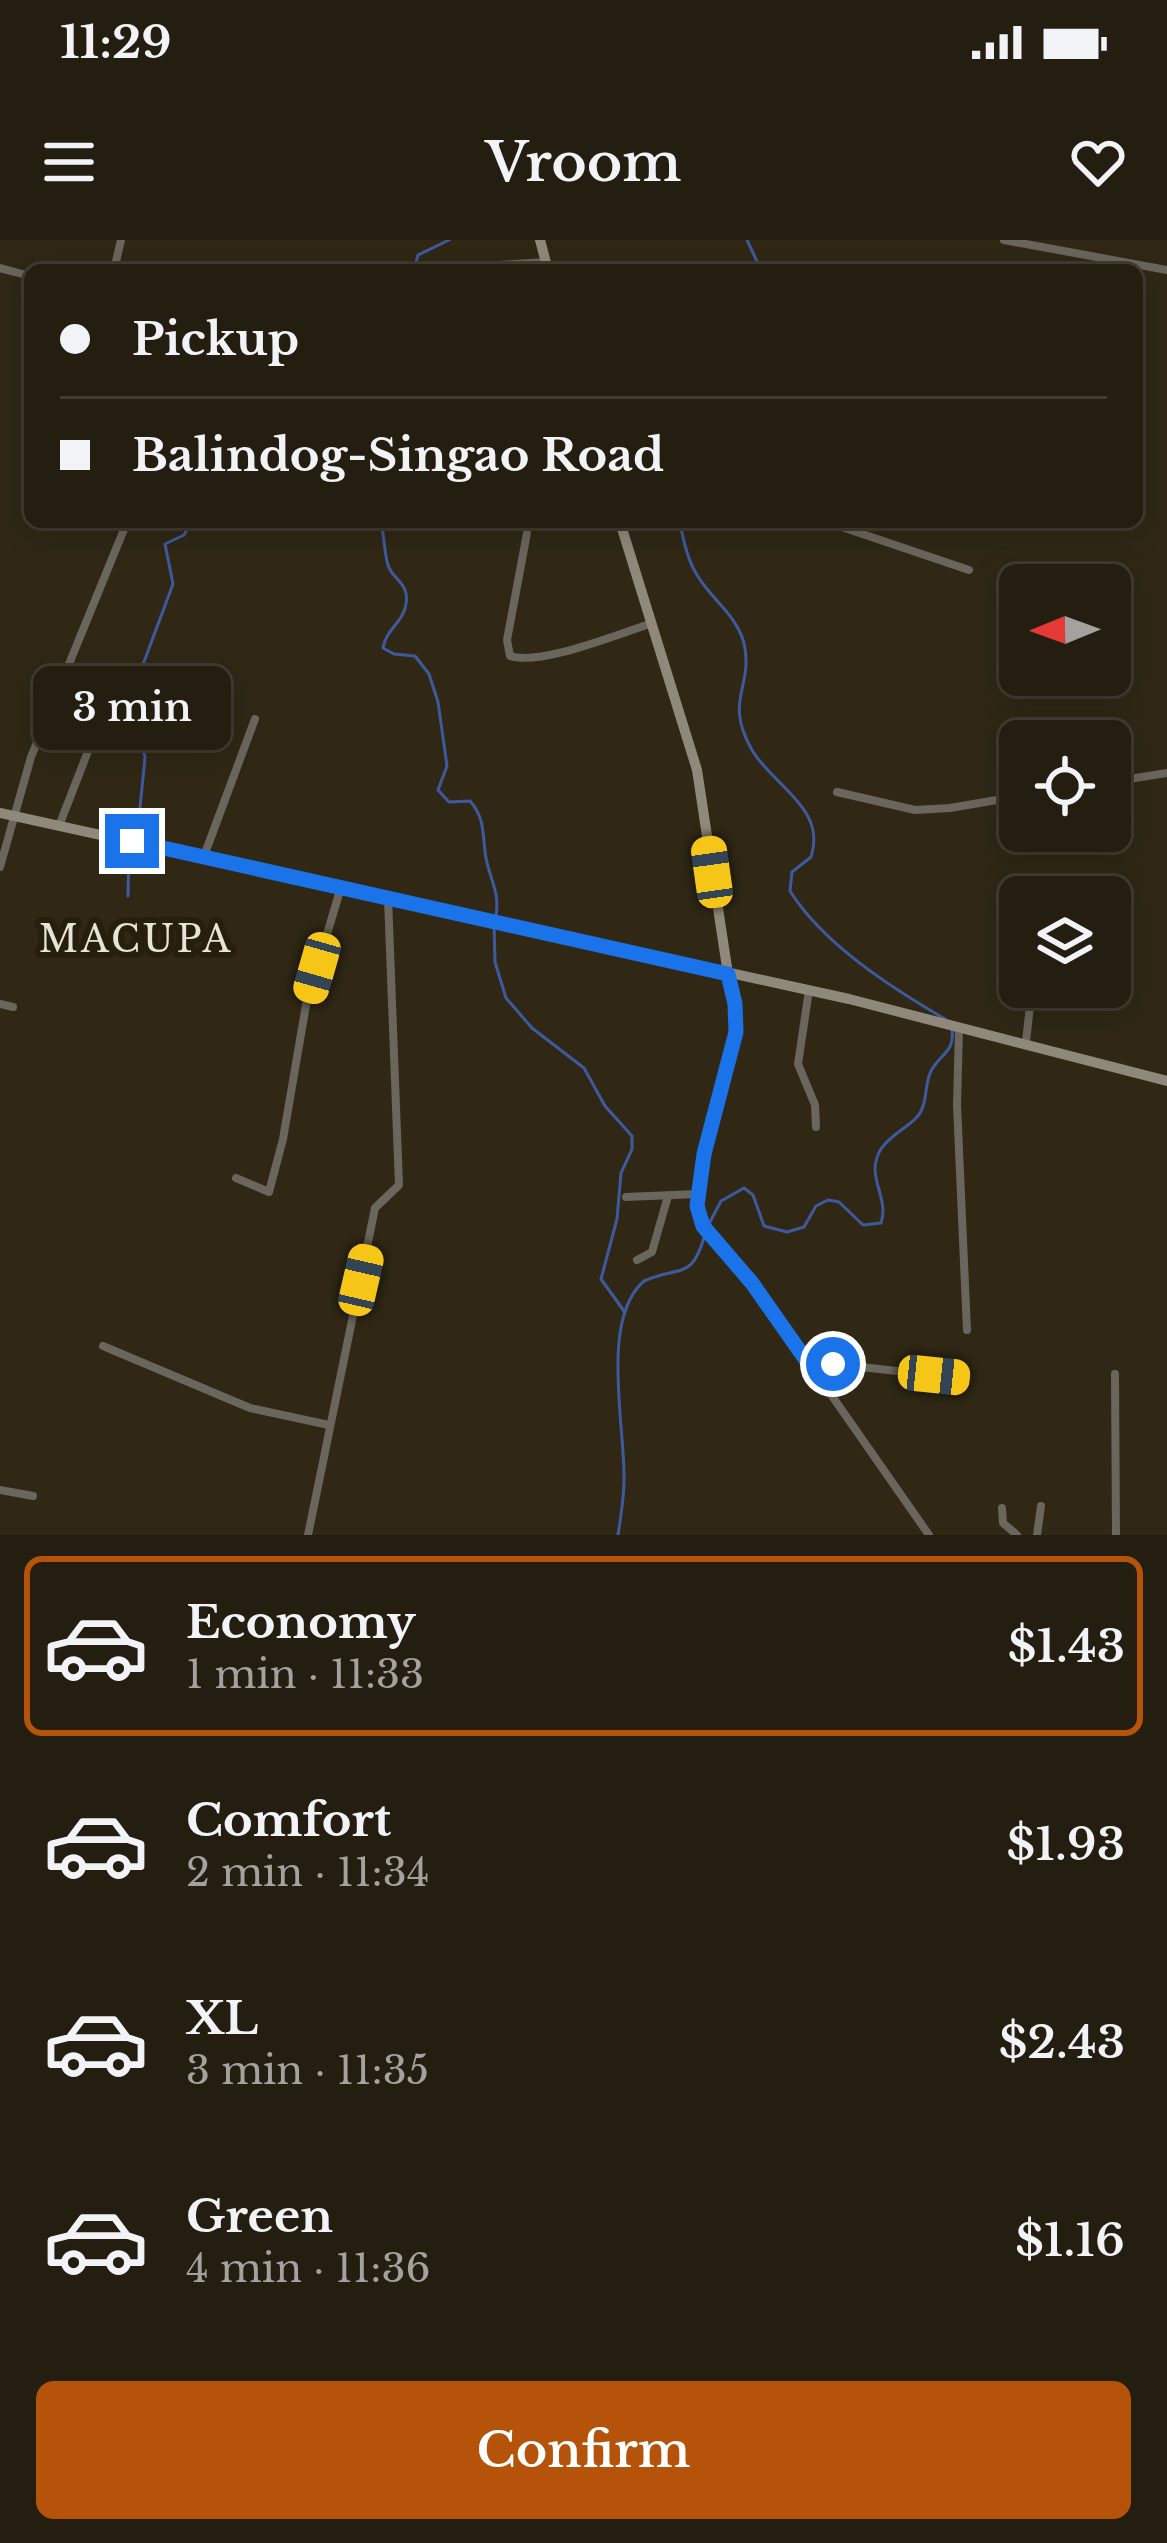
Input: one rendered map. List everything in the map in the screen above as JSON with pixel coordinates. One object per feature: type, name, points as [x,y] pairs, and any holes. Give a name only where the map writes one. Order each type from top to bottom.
[{"type":"street","points":[[1004,240],[1134,264]]},
{"type":"street","points":[[0,867],[6,815],[125,528]]},
{"type":"street","points":[[622,528],[697,770],[735,1004],[736,1032],[697,1194],[703,1226],[752,1283],[929,1535]]},
{"type":"street","points":[[846,528],[969,570]]},
{"type":"street","points":[[527,533],[507,640],[510,656],[546,655],[650,624]]},
{"type":"street","points":[[203,856],[255,719]]},
{"type":"street","points":[[59,826],[97,728]]},
{"type":"street","points":[[1131,778],[1167,772]]},
{"type":"street","points":[[837,792],[915,810],[999,800]]},
{"type":"street","points":[[6,815],[809,990],[1167,1081]]},
{"type":"street","points":[[236,1178],[269,1192],[284,1139],[306,1006],[341,887]]},
{"type":"street","points":[[308,1535],[375,1208],[399,1185],[388,898]]},
{"type":"street","points":[[809,990],[798,1064],[815,1106],[815,1127]]},
{"type":"street","points":[[0,1004],[14,1007]]},
{"type":"street","points":[[1026,1042],[1030,1008]]},
{"type":"street","points":[[959,1026],[958,1139],[968,1330]]},
{"type":"street","points":[[626,1196],[697,1194]]},
{"type":"street","points":[[637,1260],[652,1252],[668,1196]]},
{"type":"street","points":[[103,1346],[250,1408],[329,1426]]},
{"type":"street","points":[[806,1360],[960,1378]]},
{"type":"street","points":[[1114,1374],[1116,1535]]},
{"type":"street","points":[[0,1490],[33,1496]]},
{"type":"street","points":[[1037,1535],[1041,1506]]},
{"type":"street","points":[[1002,1508],[1004,1522],[1017,1535]]},
{"type":"waterway","points":[[416,264],[418,255],[449,240]]},
{"type":"waterway","points":[[747,240],[758,264]]},
{"type":"waterway","points":[[130,837],[140,808],[145,757],[135,717],[135,686],[173,584],[165,544],[188,528]]},
{"type":"waterway","points":[[382,528],[389,567],[406,596],[404,611],[383,648],[415,656],[429,674],[447,766],[438,790],[449,802],[470,801],[479,814],[496,893],[496,916]]},
{"type":"waterway","points":[[681,528],[694,569],[744,643],[739,706],[744,733],[761,763],[805,811],[811,825],[811,857],[792,872],[790,891],[840,947],[945,1019]]},
{"type":"waterway","points":[[128,896],[129,845]]},
{"type":"waterway","points":[[494,925],[495,962],[506,998],[532,1028],[584,1068],[605,1106],[632,1136],[601,1279],[624,1311]]},
{"type":"waterway","points":[[710,1222],[721,1201],[744,1188],[753,1195],[764,1226],[787,1232],[804,1227],[816,1206],[828,1200],[839,1202],[863,1225],[881,1223],[876,1159],[885,1144],[920,1112],[929,1077],[949,1048],[952,1030]]},
{"type":"waterway","points":[[618,1535],[624,1486],[618,1374],[622,1320],[644,1281],[690,1265],[705,1234]]},
{"type":"district","name":"MACUPA","points":[[136,939]]},
{"type":"route","points":[[132,841],[728,974],[736,1032],[704,1154],[699,1216],[806,1360],[833,1364]]}]
